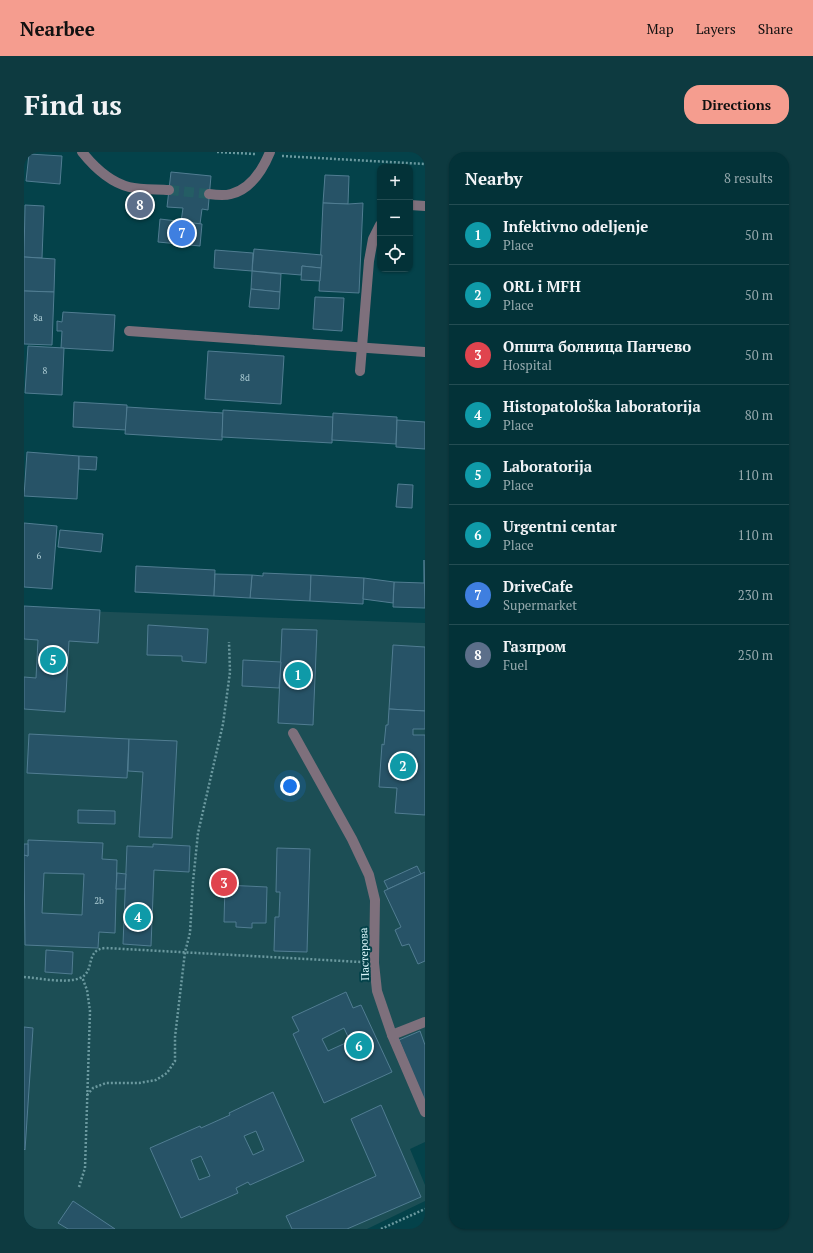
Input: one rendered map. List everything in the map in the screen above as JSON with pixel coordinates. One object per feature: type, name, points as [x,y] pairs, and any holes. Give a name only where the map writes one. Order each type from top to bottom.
[{"type":"lane","points":[[82,152],[102,173],[119,183],[129,187],[169,190]]},
{"type":"lane","points":[[209,194],[231,194],[244,189],[265,164],[270,154]]},
{"type":"lane","points":[[413,206],[425,206]]},
{"type":"lane","points":[[360,371],[369,261],[373,239],[377,231]]},
{"type":"lane","points":[[129,331],[425,352]]},
{"type":"lane","name":"Пастерова","points":[[293,733],[352,839],[369,875],[375,900],[374,963],[378,991],[392,1035],[425,1112]]},
{"type":"lane","points":[[392,1035],[425,1022]]},
{"type":"path","points":[[217,152],[425,164]]},
{"type":"path","points":[[87,1095],[93,1088],[106,1083],[139,1083],[156,1080],[167,1073],[175,1060],[175,1037],[185,952],[190,933],[192,882],[198,833],[223,724],[230,672],[229,642]]},
{"type":"path","points":[[24,977],[64,980],[79,979],[87,972],[92,956],[100,948],[374,963]]},
{"type":"path","points":[[79,1187],[85,1168],[90,1012],[87,990],[82,977]]},
{"type":"path","points":[[381,1229],[425,1209]]},
{"type":"shaded area","points":[[24,609],[425,623],[425,1142],[410,1149],[425,1185],[425,1201],[367,1229],[24,1229]]},
{"type":"building","points":[[29,154],[62,156],[60,184],[26,181]]},
{"type":"building","points":[[171,172],[211,176],[208,210],[202,209],[200,224],[181,222],[183,208],[167,207]]},
{"type":"building","points":[[325,175],[349,176],[348,204],[323,203]]},
{"type":"building","points":[[323,203],[363,203],[359,293],[319,291]]},
{"type":"building","points":[[25,205],[44,206],[42,258],[24,257]]},
{"type":"building","points":[[160,219],[202,224],[200,246],[158,242]]},
{"type":"building","points":[[254,249],[322,255],[321,268],[302,266],[301,275],[252,271]]},
{"type":"building","points":[[215,250],[253,253],[252,271],[214,268]]},
{"type":"building","points":[[24,257],[55,259],[54,292],[24,291]]},
{"type":"building","points":[[302,266],[321,268],[320,281],[301,280]]},
{"type":"building","points":[[252,271],[281,274],[280,292],[251,289]]},
{"type":"building","points":[[251,289],[280,292],[279,309],[249,307]]},
{"type":"building","points":[[24,291],[54,292],[52,345],[24,344]]},
{"type":"building","points":[[315,297],[344,298],[342,331],[313,329]]},
{"type":"building","points":[[63,312],[115,315],[113,351],[61,348],[62,331],[57,331],[57,321],[62,322]]},
{"type":"building","points":[[28,346],[64,348],[62,395],[25,393]]},
{"type":"building","points":[[208,351],[284,356],[281,404],[205,399]]},
{"type":"building","points":[[74,402],[127,405],[126,430],[73,427]]},
{"type":"building","points":[[127,407],[223,413],[222,440],[125,434]]},
{"type":"building","points":[[223,410],[333,417],[332,443],[222,437]]},
{"type":"building","points":[[333,413],[397,417],[396,444],[332,440]]},
{"type":"building","points":[[397,420],[425,422],[425,449],[396,447]]},
{"type":"building","points":[[27,452],[79,456],[77,499],[24,496]]},
{"type":"building","points":[[79,456],[97,457],[96,470],[79,469]]},
{"type":"building","points":[[398,484],[413,485],[412,508],[396,507]]},
{"type":"building","points":[[24,523],[57,526],[52,589],[24,587]]},
{"type":"building","points":[[60,530],[103,534],[101,552],[58,547]]},
{"type":"building","points":[[424,560],[425,608],[393,607],[394,582],[424,583]]},
{"type":"building","points":[[136,566],[215,570],[214,596],[135,592]]},
{"type":"building","points":[[263,573],[311,575],[310,601],[250,598],[252,575],[263,576]]},
{"type":"building","points":[[215,574],[252,575],[250,598],[214,596]]},
{"type":"building","points":[[311,575],[364,578],[363,604],[310,601]]},
{"type":"building","points":[[364,578],[394,582],[393,603],[363,599]]},
{"type":"building","points":[[24,606],[100,610],[98,643],[69,641],[65,712],[24,709],[24,677],[36,678],[38,640],[24,639]]},
{"type":"building","points":[[148,625],[208,629],[206,663],[182,661],[182,656],[147,655]]},
{"type":"building","points":[[282,629],[317,630],[313,725],[278,723]]},
{"type":"building","points":[[393,645],[425,647],[425,711],[389,709]]},
{"type":"building","points":[[243,660],[281,662],[279,688],[242,686]]},
{"type":"building","points":[[389,709],[425,711],[425,729],[413,729],[413,735],[425,735],[425,815],[395,813],[397,788],[379,787],[382,744],[384,745],[386,725],[388,725]]},
{"type":"building","points":[[29,734],[129,739],[127,778],[27,773]]},
{"type":"building","points":[[129,739],[177,741],[172,838],[139,837],[143,772],[128,771]]},
{"type":"building","points":[[78,810],[115,811],[115,824],[78,823]]},
{"type":"building","points":[[28,840],[103,843],[102,859],[117,860],[115,933],[99,932],[98,948],[25,945],[24,855],[28,856]],"holes":[[[44,873],[84,874],[82,915],[42,913]]]},
{"type":"building","points":[[24,844],[28,844],[28,856],[24,855]]},
{"type":"building","points":[[153,844],[190,846],[189,872],[154,870],[151,946],[123,944],[127,846],[153,847]]},
{"type":"building","points":[[277,848],[310,849],[307,952],[274,951],[275,917],[279,917],[280,892],[276,892]]},
{"type":"building","points":[[417,866],[421,874],[388,889],[384,881]]},
{"type":"building","points":[[425,872],[425,961],[418,964],[409,944],[402,946],[395,930],[401,927],[384,891]]},
{"type":"building","points":[[117,873],[126,874],[125,889],[116,889]]},
{"type":"building","points":[[225,885],[267,887],[266,923],[252,923],[252,928],[236,927],[236,922],[224,922]]},
{"type":"building","points":[[46,950],[73,952],[72,974],[45,972]]},
{"type":"building","points":[[346,992],[353,1008],[361,1005],[392,1072],[324,1103],[293,1034],[299,1031],[292,1017]],"holes":[[[344,1028],[350,1041],[328,1051],[322,1039]]]},
{"type":"building","points":[[24,1027],[33,1028],[25,1150],[24,1149]]},
{"type":"building","points":[[420,1031],[425,1045],[425,1106],[399,1040]]},
{"type":"building","points":[[273,1092],[304,1161],[250,1185],[248,1182],[236,1188],[238,1193],[181,1218],[150,1148],[200,1126],[201,1128],[230,1115],[229,1113]],"holes":[[[256,1131],[264,1150],[253,1155],[244,1136]],[[201,1156],[210,1176],[199,1180],[191,1160]]]},
{"type":"building","points":[[381,1105],[421,1197],[347,1229],[292,1229],[286,1216],[376,1176],[351,1119]]},
{"type":"building","points":[[73,1201],[115,1229],[68,1229],[58,1223]]},
{"type":"tunnel","points":[[169,190],[209,194]]},
{"type":"place","name":"Газпром","points":[[140,205]]},
{"type":"place","name":"DriveCafe","points":[[182,233]]},
{"type":"place","name":"Laboratorija","points":[[53,660]]},
{"type":"place","name":"Infektivno odeljenje","points":[[298,675]]},
{"type":"place","name":"ORL i MFH","points":[[403,766]]},
{"type":"place","name":"Општа болница Панчево","points":[[224,883]]},
{"type":"place","name":"Histopatološka laboratorija","points":[[138,917]]},
{"type":"place","name":"Urgentni centar","points":[[359,1046]]}]
